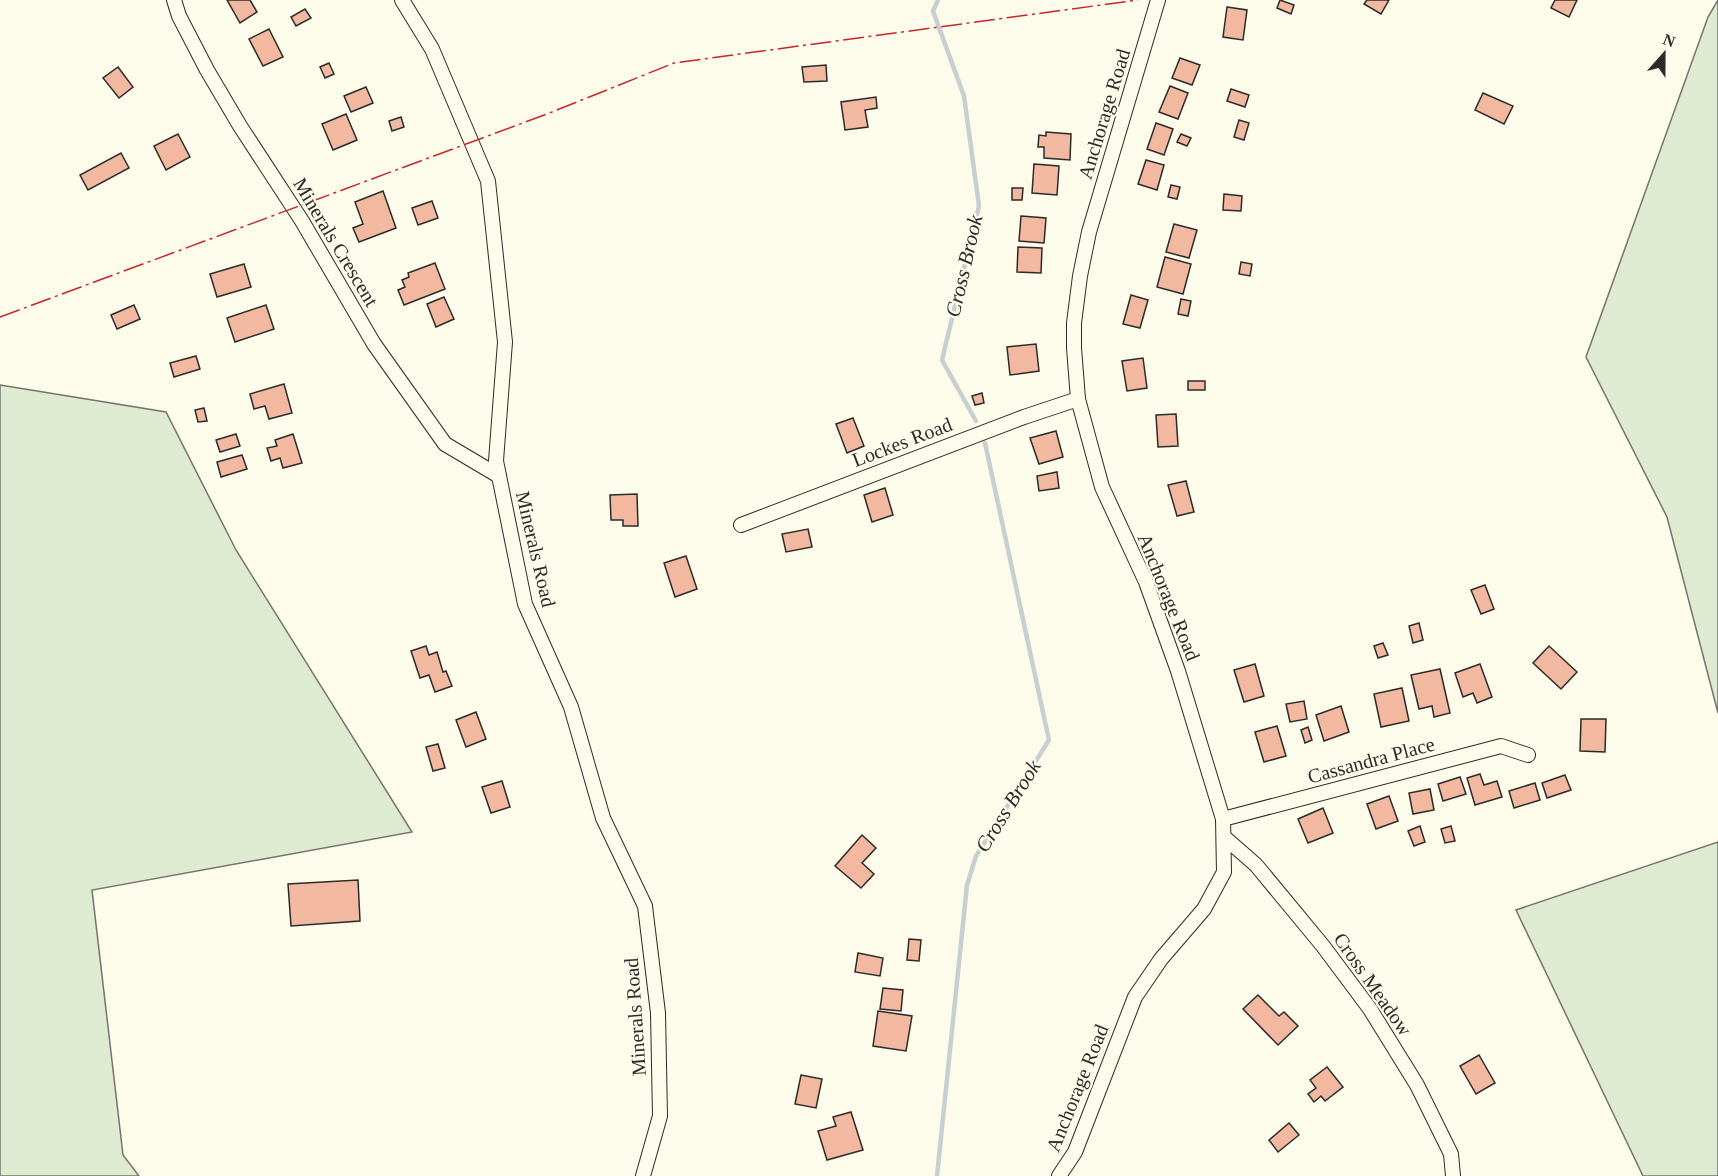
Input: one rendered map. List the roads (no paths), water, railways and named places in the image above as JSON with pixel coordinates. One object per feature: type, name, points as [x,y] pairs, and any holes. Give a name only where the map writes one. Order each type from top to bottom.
[{"type":"street","name":"Minerals Crescent","points":[[174,0],[179,16],[212,80],[302,221],[374,344],[445,444],[499,476]]},
{"type":"street","name":"Minerals Road","points":[[402,0],[432,49],[488,181],[505,342],[496,461],[525,604],[571,706],[603,818],[645,906],[658,1013],[660,1116],[643,1176]]},
{"type":"street","name":"Anchorage Road","points":[[1059,1176],[1076,1152],[1135,998],[1161,958],[1204,909],[1224,872],[1223,819],[1178,671],[1146,582],[1102,487],[1078,399],[1074,323],[1080,276],[1089,232],[1158,0]]},
{"type":"street","name":"Lockes Road","points":[[741,525],[1024,417],[1078,399]]},
{"type":"street","name":"Cassandra Place","points":[[1223,819],[1501,746],[1528,755]]},
{"type":"street","name":"Cross Meadow","points":[[1224,837],[1256,865],[1323,946],[1370,1010],[1417,1085],[1451,1155],[1453,1176]]},
{"type":"waterway","name":"Cross Brook","points":[[938,0],[933,11],[964,96],[979,206],[942,360],[976,421]]},
{"type":"waterway","name":"Cross Brook","points":[[937,1176],[967,885],[976,856],[1049,740],[985,443]]}]
